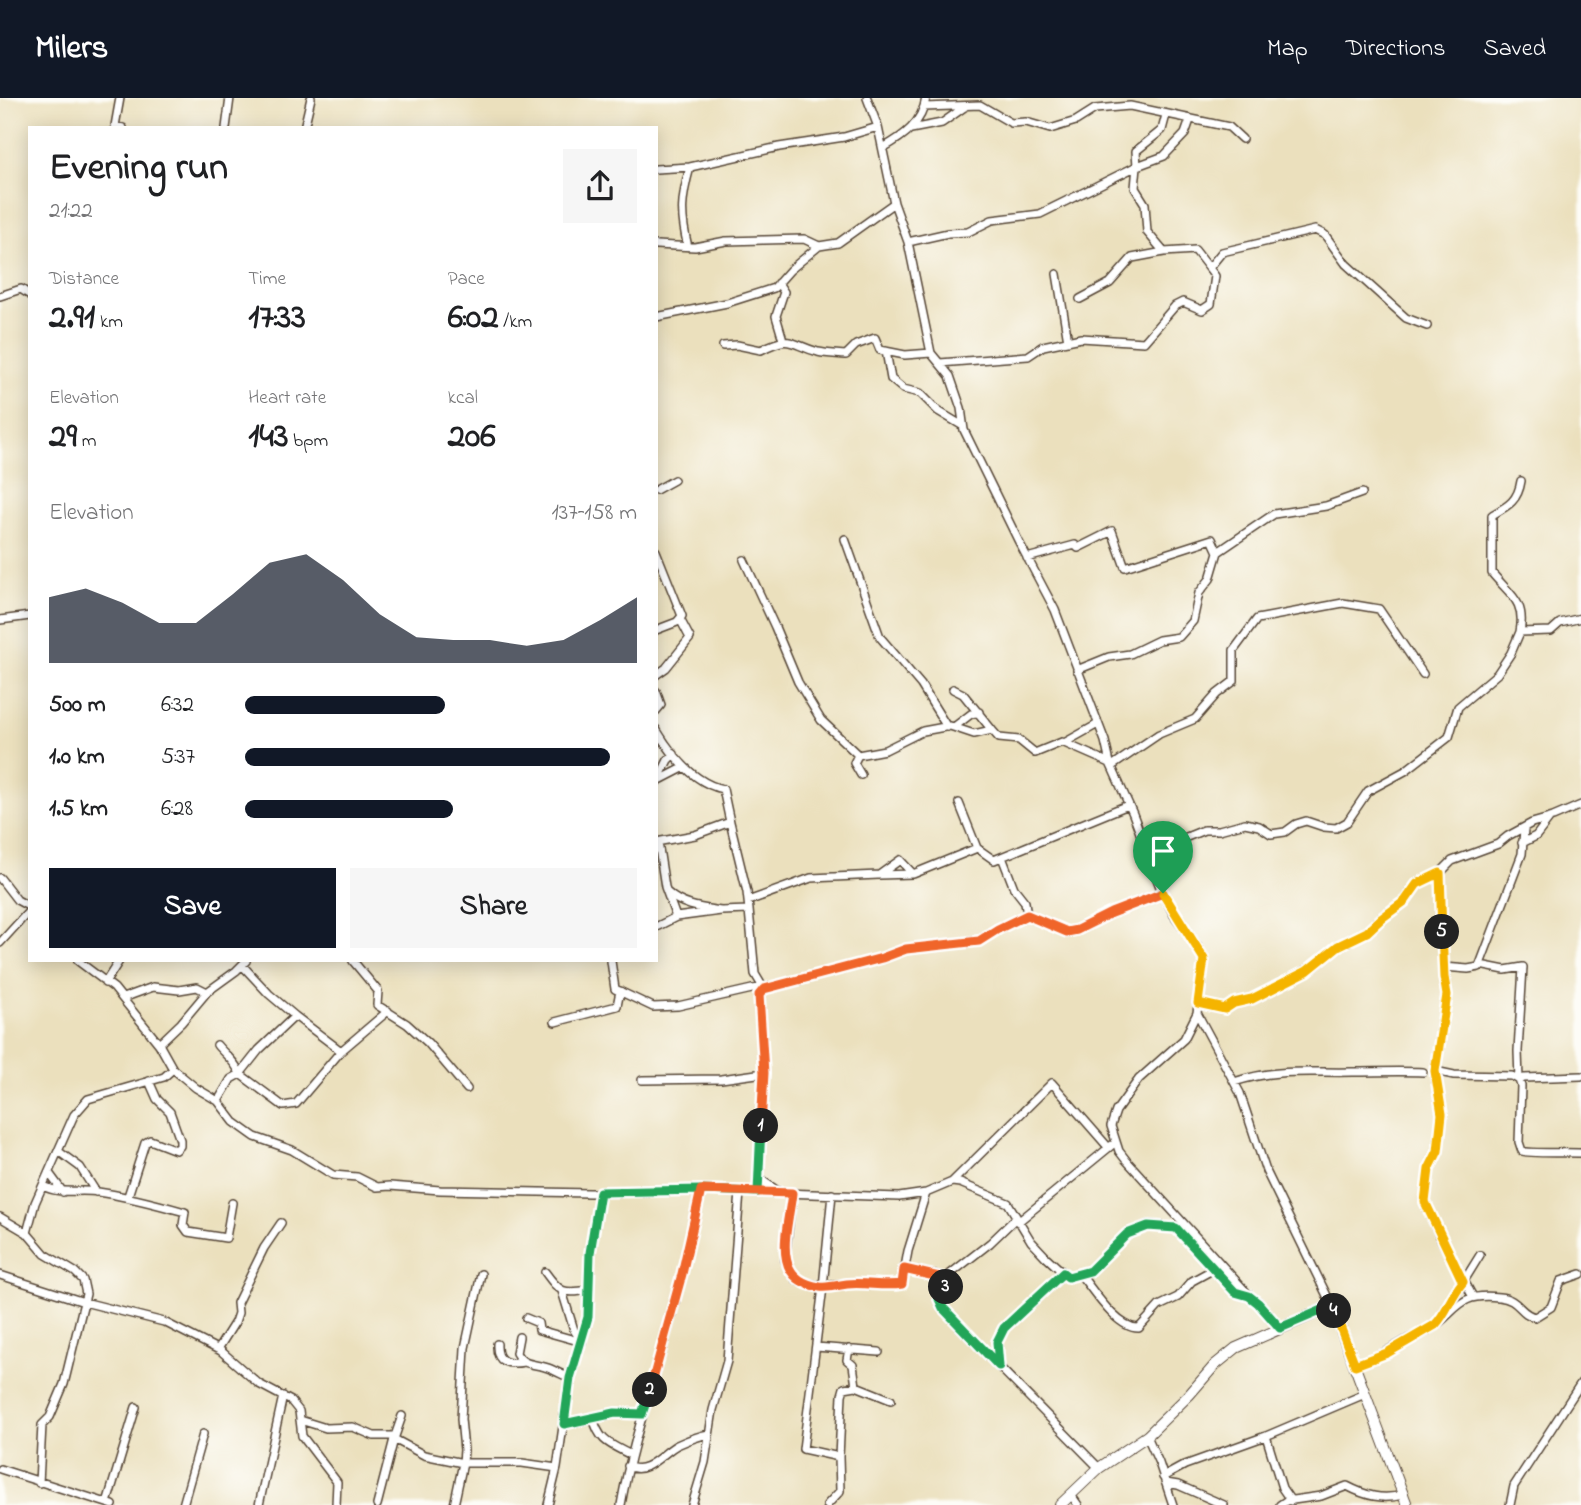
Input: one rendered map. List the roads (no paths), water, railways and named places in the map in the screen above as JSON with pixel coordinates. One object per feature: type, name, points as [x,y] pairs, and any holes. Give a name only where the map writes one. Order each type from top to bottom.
[{"type":"street","points":[[115,126],[120,98]]},
{"type":"street","points":[[226,126],[230,98]]},
{"type":"street","points":[[304,126],[311,98]]},
{"type":"street","points":[[867,98],[883,148],[894,204],[908,242],[931,353],[950,376],[964,426],[1055,610],[1111,765],[1126,795],[1163,893],[1204,959],[1197,1013],[1184,1039],[1139,1079],[1116,1111],[1111,1126],[1115,1141],[1126,1160],[1280,1328]]},
{"type":"street","points":[[883,148],[907,134],[924,107],[926,98]]},
{"type":"street","points":[[911,129],[942,123],[966,106]]},
{"type":"street","points":[[924,107],[980,106],[1011,123],[1026,122],[1050,129],[1076,121],[1095,110],[1130,106],[1229,127],[1242,139]]},
{"type":"street","points":[[1164,251],[1147,232],[1145,204],[1135,188],[1138,166],[1136,151],[1162,130],[1166,115]]},
{"type":"street","points":[[908,242],[948,233],[968,232],[992,220],[1040,214],[1164,156],[1185,134],[1189,120]]},
{"type":"street","points":[[658,169],[690,167],[779,147],[844,137],[877,127]]},
{"type":"street","points":[[688,247],[682,196],[690,167]]},
{"type":"street","points":[[658,317],[727,303],[774,288],[790,270],[820,246],[838,243],[894,204]]},
{"type":"street","points":[[1209,268],[1222,252],[1315,230],[1325,235],[1346,264],[1406,318],[1427,326]]},
{"type":"street","points":[[658,245],[688,247],[726,241],[804,239],[820,246]]},
{"type":"street","points":[[940,363],[1028,356],[1043,346],[1081,338],[1144,342],[1175,306],[1183,302],[1202,310],[1211,304],[1215,276],[1195,250],[1164,251],[1132,258],[1111,283],[1080,299]]},
{"type":"street","points":[[1057,274],[1069,341]]},
{"type":"street","points":[[778,283],[785,292],[776,316],[783,340]]},
{"type":"street","points":[[0,296],[21,289],[28,294]]},
{"type":"street","points":[[723,346],[737,345],[761,350],[783,340],[820,353],[846,355],[856,345],[874,338],[880,350],[905,355],[931,353]]},
{"type":"street","points":[[886,351],[891,379],[903,390],[920,393],[937,411],[964,426]]},
{"type":"street","points":[[658,490],[674,480]]},
{"type":"street","points":[[1145,847],[1172,843],[1204,830],[1219,831],[1245,823],[1271,834],[1285,832],[1306,821],[1336,828],[1347,821],[1368,791],[1405,771],[1449,737],[1458,707],[1497,674],[1511,653],[1520,632],[1523,616],[1519,603],[1492,573],[1492,515],[1510,505],[1519,496],[1521,481]]},
{"type":"street","points":[[1077,670],[1109,657],[1130,654],[1158,640],[1180,637],[1193,621],[1199,593],[1210,579],[1218,552],[1274,514],[1326,506],[1362,493]]},
{"type":"street","points":[[1027,558],[1075,545],[1078,548],[1112,531],[1125,567],[1212,539],[1218,552]]},
{"type":"street","points":[[845,539],[880,637],[921,685],[950,727]]},
{"type":"street","points":[[658,556],[682,616],[680,619],[690,638],[666,668],[658,674]]},
{"type":"street","points":[[744,560],[798,682],[821,720],[858,755]]},
{"type":"street","points":[[1111,765],[1159,734],[1195,719],[1217,694],[1234,681],[1234,650],[1257,619],[1343,603],[1378,609],[1423,674]]},
{"type":"street","points":[[0,620],[28,616]]},
{"type":"street","points":[[1520,632],[1551,631],[1560,623],[1581,618]]},
{"type":"street","points":[[658,629],[680,619]]},
{"type":"street","points":[[953,689],[964,694],[999,738],[1019,740],[1035,753],[1064,743],[1098,724]]},
{"type":"street","points":[[950,727],[971,713],[979,712]]},
{"type":"street","points":[[858,755],[885,750],[923,731],[950,727],[974,734],[992,730]]},
{"type":"street","points":[[658,732],[685,767],[701,780],[723,789],[748,901],[755,974],[764,989]]},
{"type":"street","points":[[1064,743],[1111,765]]},
{"type":"street","points":[[658,779],[674,754]]},
{"type":"street","points":[[858,755],[854,764],[861,775]]},
{"type":"street","points":[[658,780],[685,767]]},
{"type":"street","points":[[959,803],[977,848],[994,860],[1128,805]]},
{"type":"street","points":[[1198,1003],[1225,1009],[1234,1003],[1252,999],[1307,971],[1338,946],[1367,932],[1405,901],[1417,884],[1440,873],[1452,862],[1498,844],[1539,820],[1581,805]]},
{"type":"street","points":[[1522,843],[1536,836],[1549,818]]},
{"type":"street","points":[[658,842],[695,835],[730,822]]},
{"type":"street","points":[[1480,965],[1493,933],[1497,914],[1504,904],[1522,854],[1524,829]]},
{"type":"street","points":[[658,848],[664,887],[675,900],[721,911]]},
{"type":"street","points":[[748,901],[811,878],[914,874],[977,848]]},
{"type":"street","points":[[1002,857],[1014,888],[1025,902],[1027,915]]},
{"type":"street","points":[[879,875],[900,860],[914,874]]},
{"type":"street","points":[[1440,873],[1447,995],[1435,1071],[1442,1114],[1438,1151],[1429,1169],[1425,1202],[1463,1282],[1473,1297]]},
{"type":"street","points":[[0,878],[17,900],[28,908]]},
{"type":"street","points":[[668,893],[677,917]]},
{"type":"street","points":[[611,962],[615,989],[653,1007],[678,1006],[751,989],[764,989],[882,958],[906,949],[979,941],[1027,915],[1067,932],[1077,930],[1111,913],[1163,893]]},
{"type":"street","points":[[17,900],[17,923]]},
{"type":"street","points":[[658,926],[677,917],[749,910]]},
{"type":"street","points":[[0,943],[28,911]]},
{"type":"street","points":[[81,962],[123,998],[159,1044],[173,1069],[218,1101],[234,1122],[255,1137],[292,1150],[333,1175],[357,1177],[377,1187],[600,1192],[701,1190],[899,1198],[926,1193],[952,1182],[1052,1083],[1108,1147]]},
{"type":"street","points":[[105,982],[119,962]]},
{"type":"street","points":[[354,962],[378,991],[377,1005],[428,1043],[467,1089]]},
{"type":"street","points":[[159,1044],[207,992],[244,963],[269,994],[341,1051]]},
{"type":"street","points":[[1444,967],[1468,970],[1480,965],[1505,970],[1523,967],[1517,1059],[1521,1127],[1519,1142],[1522,1151],[1529,1154],[1548,1151],[1581,1153]]},
{"type":"street","points":[[123,998],[153,986],[179,990],[197,987],[207,992]]},
{"type":"street","points":[[758,1192],[764,1073],[759,995],[764,989]]},
{"type":"street","points":[[555,1022],[617,1006],[620,991]]},
{"type":"street","points":[[217,1045],[237,1065],[240,1074],[283,1107],[289,1106],[296,1104],[341,1051],[388,1012]]},
{"type":"street","points":[[1197,1013],[1240,1093],[1266,1171],[1332,1306],[1405,1500],[1376,1498],[1347,1486],[1321,1496],[1280,1505]]},
{"type":"street","points":[[218,1101],[231,1079],[240,1074],[259,1050],[295,1016]]},
{"type":"street","points":[[27,1233],[35,1203],[74,1115],[88,1100],[163,1077],[173,1069]]},
{"type":"street","points":[[1234,1082],[1254,1075],[1305,1070],[1352,1073],[1423,1072]]},
{"type":"street","points":[[1435,1071],[1454,1075],[1513,1076],[1519,1080]]},
{"type":"street","points":[[642,1080],[721,1079],[764,1073]]},
{"type":"street","points":[[1519,1080],[1581,1076]]},
{"type":"street","points":[[128,1196],[145,1143],[150,1140],[176,1150],[180,1146],[170,1112],[157,1099],[149,1080]]},
{"type":"street","points":[[1099,1468],[943,1308],[939,1299],[949,1275],[1115,1141]]},
{"type":"street","points":[[58,1151],[80,1167],[96,1192]]},
{"type":"street","points":[[49,1173],[62,1192]]},
{"type":"street","points":[[760,1178],[780,1193]]},
{"type":"street","points":[[952,1182],[1008,1203],[1017,1220],[1045,1257],[1068,1277],[1090,1271],[1127,1234],[1148,1226],[1176,1228],[1235,1292],[1249,1296]]},
{"type":"street","points":[[43,1186],[53,1191],[128,1196],[185,1212],[183,1225],[188,1232],[226,1238],[232,1203]]},
{"type":"street","points":[[621,1505],[628,1466],[667,1333],[701,1190]]},
{"type":"street","points":[[548,1505],[557,1468],[570,1378],[588,1317],[591,1240],[600,1192]]},
{"type":"street","points":[[692,1505],[705,1462],[713,1410],[727,1361],[740,1192]]},
{"type":"street","points":[[792,1193],[785,1260],[796,1279],[823,1287],[849,1283],[886,1286],[902,1284],[926,1193]]},
{"type":"street","points":[[832,1195],[803,1449],[839,1457]]},
{"type":"street","points":[[0,1217],[27,1233],[45,1254],[75,1272],[83,1280],[86,1294],[64,1384],[50,1417],[42,1425],[39,1483]]},
{"type":"street","points":[[218,1349],[235,1322],[237,1303],[264,1248],[281,1223]]},
{"type":"street","points":[[1442,1319],[1446,1307],[1480,1255]]},
{"type":"street","points":[[904,1269],[948,1279]]},
{"type":"street","points":[[1080,1274],[1113,1314],[1132,1328],[1139,1328],[1159,1306],[1178,1297],[1192,1281],[1214,1269]]},
{"type":"street","points":[[545,1272],[557,1289],[567,1293],[589,1290]]},
{"type":"street","points":[[999,1366],[997,1342],[1004,1328],[1063,1273]]},
{"type":"street","points":[[454,1505],[464,1450],[461,1419],[465,1348],[481,1274]]},
{"type":"street","points":[[1355,1365],[1387,1353],[1427,1331],[1462,1301],[1473,1297],[1514,1300],[1530,1316],[1535,1317],[1552,1307],[1561,1281],[1581,1274]]},
{"type":"street","points":[[0,1275],[84,1302],[164,1322],[218,1349],[259,1384],[291,1401],[299,1411],[302,1436],[337,1482],[336,1505]]},
{"type":"street","points":[[562,1291],[574,1330],[582,1342]]},
{"type":"street","points":[[1060,1505],[1099,1468],[1147,1436],[1236,1348],[1332,1306]]},
{"type":"street","points":[[526,1318],[538,1324],[539,1330],[582,1342]]},
{"type":"street","points":[[519,1337],[516,1353],[524,1362],[543,1366],[570,1378]]},
{"type":"street","points":[[496,1344],[501,1360],[508,1364],[524,1362]]},
{"type":"street","points":[[816,1347],[879,1352]]},
{"type":"street","points":[[849,1349],[847,1360],[853,1364],[856,1386]]},
{"type":"street","points":[[1510,1505],[1514,1486],[1581,1383]]},
{"type":"street","points":[[827,1505],[840,1491],[839,1457],[844,1388],[856,1386],[891,1400]]},
{"type":"street","points":[[1165,1480],[1185,1465],[1266,1436],[1365,1394]]},
{"type":"street","points":[[259,1505],[283,1396]]},
{"type":"street","points":[[0,1469],[110,1504],[136,1407]]},
{"type":"street","points":[[564,1424],[615,1413],[642,1414]]},
{"type":"street","points":[[377,1505],[402,1416]]},
{"type":"street","points":[[593,1417],[604,1441],[631,1455]]},
{"type":"street","points":[[300,1420],[326,1428],[352,1427],[374,1436],[394,1438],[424,1455],[463,1463],[522,1463],[557,1468]]},
{"type":"street","points":[[183,1505],[203,1434]]},
{"type":"street","points":[[628,1466],[640,1469],[679,1444],[709,1434]]},
{"type":"street","points":[[1147,1436],[1173,1505]]},
{"type":"street","points":[[1266,1436],[1282,1488],[1291,1501]]},
{"type":"street","points":[[1165,1480],[1224,1505]]},
{"type":"street","points":[[1072,1495],[1078,1505]]}]
